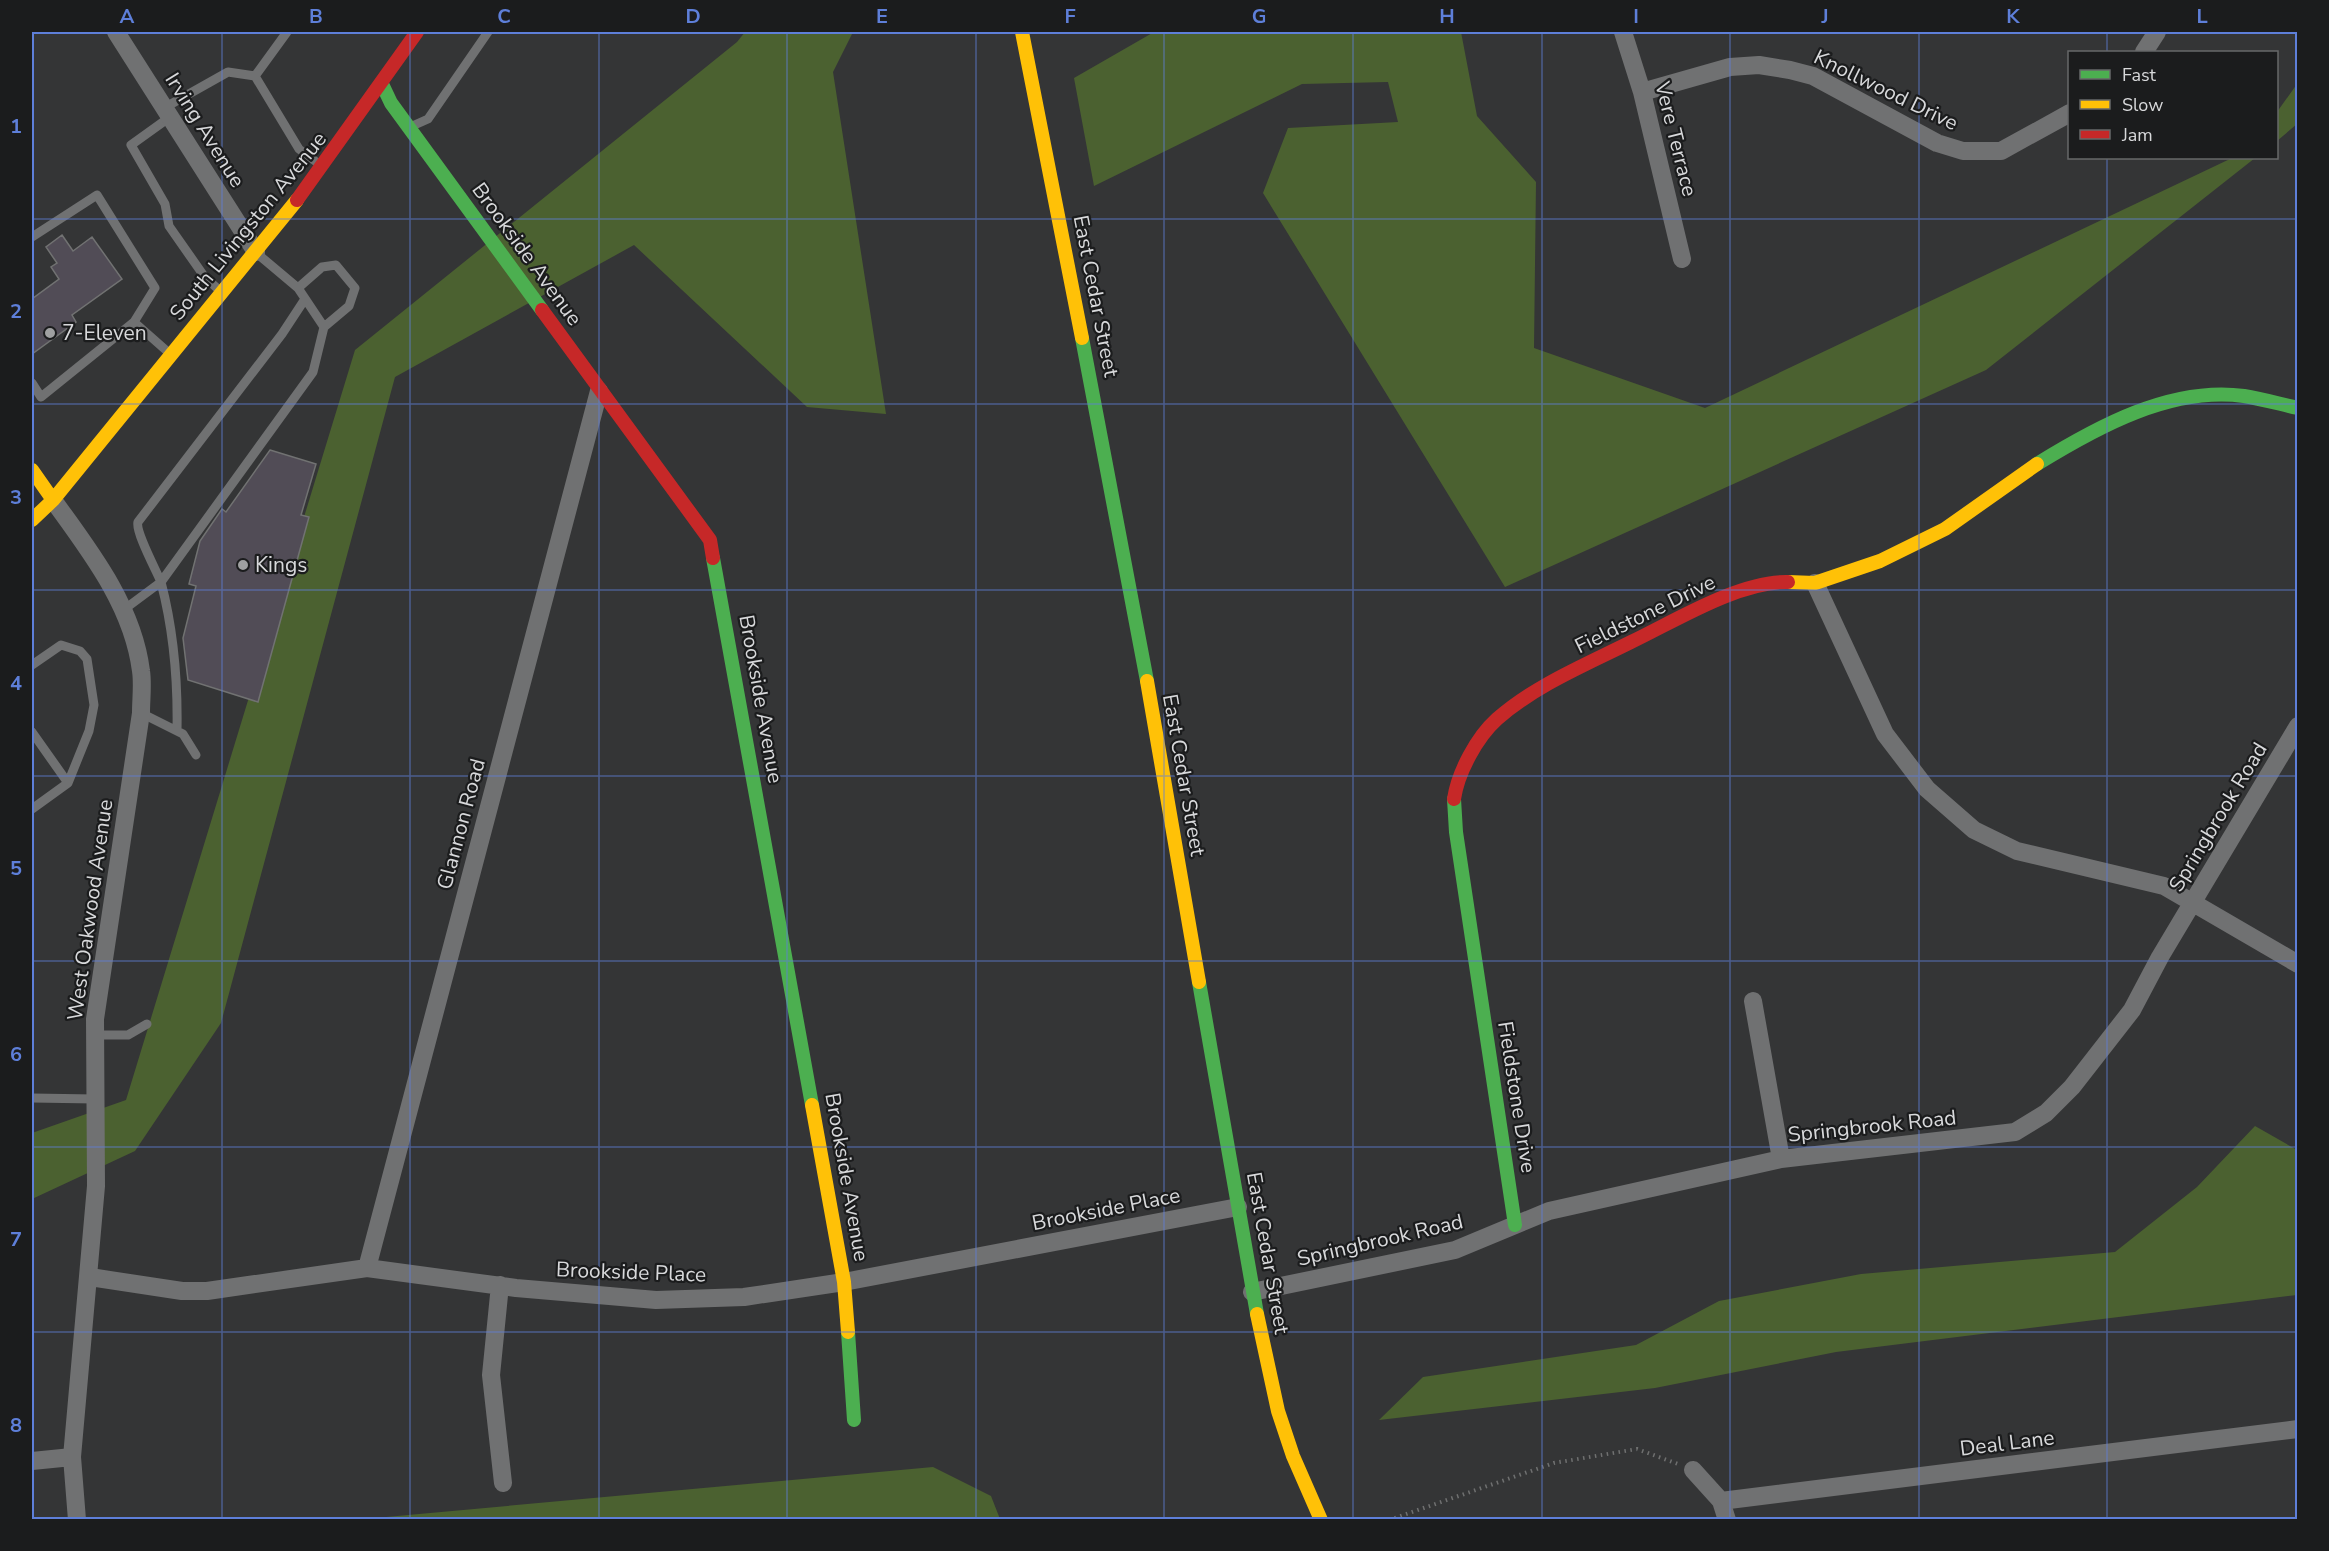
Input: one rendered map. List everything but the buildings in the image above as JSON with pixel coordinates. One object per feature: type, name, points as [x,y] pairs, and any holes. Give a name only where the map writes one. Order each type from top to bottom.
[{"type":"street","name":"Irving Avenue","points":[[116,32],[256,252]]},
{"type":"street","name":"East Cedar Street","points":[[1022,32],[1129,577],[1252,1292],[1278,1411],[1293,1456],[1321,1520]]},
{"type":"street","name":"Vere Terrace","points":[[1623,32],[1642,92],[1682,259]]},
{"type":"street","points":[[2145,51],[2157,32]]},
{"type":"street","name":"South Livingston Avenue","points":[[32,520],[53,500],[256,252],[322,167],[382,84],[409,37]]},
{"type":"street","name":"Knollwood Drive","points":[[1642,92],[1730,67],[1759,65],[1790,70],[1813,76],[1937,143],[1963,151],[2001,151],[2068,114]]},
{"type":"street","name":"Brookside Avenue","points":[[382,84],[409,127],[599,391],[710,540],[844,1282],[854,1420]]},
{"type":"street","name":"Glannon Road","points":[[367,1268],[599,391]]},
{"type":"street","name":"Fieldstone Drive","points":[[1515,1225],[1456,832],[1454,796],[1470,755],[1495,722],[1534,691],[1714,601],[1773,582],[1815,583],[1880,561],[1945,529],[2011,480],[2080,437],[2152,406],[2200,397],[2242,396],[2298,408]]},
{"type":"street","points":[[32,470],[53,500]]},
{"type":"street","name":"West Oakwood Avenue","points":[[53,500],[101,567],[122,611],[141,670],[141,713],[94,1019],[96,1186],[90,1277],[72,1457],[77,1520]]},
{"type":"street","points":[[1815,583],[1885,734],[1927,789],[1974,830],[2017,851],[2164,886],[2298,964]]},
{"type":"street","name":"Springbrook Road","points":[[1252,1292],[1455,1250],[1549,1211],[1780,1159],[2015,1132],[2046,1113],[2072,1087],[2132,1010],[2160,957],[2298,726]]},
{"type":"street","points":[[1753,1001],[1780,1159]]},
{"type":"street","name":"Brookside Place","points":[[90,1277],[182,1291],[198,1291],[367,1268],[500,1285],[656,1300],[744,1297],[844,1282],[1238,1207]]},
{"type":"street","points":[[500,1285],[491,1375],[503,1484]]},
{"type":"street","name":"Deal Lane","points":[[1721,1501],[2298,1429]]},
{"type":"street","points":[[32,1461],[72,1457]]},
{"type":"street","points":[[1693,1470],[1721,1501],[1727,1520]]},
{"type":"lane","points":[[255,76],[287,32]]},
{"type":"lane","points":[[409,127],[428,119],[488,32]]},
{"type":"lane","points":[[223,293],[204,276],[169,226],[165,204],[131,145],[167,112],[228,72],[255,76]]},
{"type":"lane","points":[[255,76],[299,149],[322,167]]},
{"type":"lane","points":[[32,237],[97,195],[155,288],[134,322],[41,396],[32,383]]},
{"type":"lane","points":[[256,252],[298,288],[324,327]]},
{"type":"lane","points":[[122,611],[161,582],[313,372],[324,327],[349,306],[355,288],[336,265],[322,267],[298,288]]},
{"type":"lane","points":[[177,731],[178,683],[172,627],[161,582],[150,553],[138,533],[138,522],[282,334],[304,299]]},
{"type":"lane","points":[[134,322],[172,355]]},
{"type":"lane","points":[[32,665],[61,645],[80,651],[87,659],[94,705],[89,731],[68,783],[32,809]]},
{"type":"lane","points":[[141,713],[183,734],[196,754]]},
{"type":"lane","points":[[32,732],[68,783]]},
{"type":"lane","points":[[95,1035],[128,1035],[147,1024]]},
{"type":"lane","points":[[32,1098],[95,1099]]},
{"type":"path","points":[[1389,1520],[1452,1496],[1566,1461],[1637,1449],[1693,1470]]},
{"type":"green space","points":[[745,32],[853,32],[833,72],[886,414],[807,407],[634,245],[395,377],[221,1023],[135,1151],[32,1199],[32,1133],[126,1100],[355,350],[737,42]]},
{"type":"green space","points":[[1154,32],[1461,32],[1477,116],[1536,182],[1534,348],[1705,408],[2230,159],[2254,159],[1986,370],[1505,587],[1263,193],[1288,128],[1398,122],[1388,82],[1302,84],[1094,186],[1074,78]]},
{"type":"green space","points":[[2297,84],[2297,124],[2278,140],[2278,111]]},
{"type":"green space","points":[[2255,1126],[2297,1150],[2297,1295],[1836,1352],[1655,1388],[1379,1420],[1423,1377],[1636,1345],[1719,1301],[1861,1274],[2115,1252],[2197,1187]]},
{"type":"green space","points":[[933,1467],[991,1496],[1000,1519],[364,1519]]},
{"type":"traffic: fast","points":[[382,84],[391,103],[542,310]]},
{"type":"traffic: fast","points":[[1082,338],[1147,681]]},
{"type":"traffic: fast","points":[[2037,464],[2084,436],[2136,412],[2189,397],[2244,396],[2298,408]]},
{"type":"traffic: fast","points":[[713,558],[812,1105]]},
{"type":"traffic: fast","points":[[1454,799],[1456,832],[1515,1225]]},
{"type":"traffic: fast","points":[[1199,982],[1257,1314]]},
{"type":"traffic: fast","points":[[848,1332],[854,1420]]},
{"type":"traffic: slow","points":[[1022,32],[1082,338]]},
{"type":"traffic: slow","points":[[32,520],[53,500],[297,200]]},
{"type":"traffic: slow","points":[[1788,582],[1815,583],[1880,561],[1945,529],[2037,464]]},
{"type":"traffic: slow","points":[[32,470],[53,500]]},
{"type":"traffic: slow","points":[[1147,681],[1199,982]]},
{"type":"traffic: slow","points":[[812,1105],[844,1282],[848,1332]]},
{"type":"traffic: slow","points":[[1257,1314],[1278,1411],[1293,1456],[1321,1520]]},
{"type":"traffic: jam","points":[[297,200],[417,32]]},
{"type":"traffic: jam","points":[[542,310],[710,540],[713,558]]},
{"type":"traffic: jam","points":[[1454,799],[1464,767],[1482,735],[1497,719],[1528,696],[1579,668],[1728,595],[1769,583],[1788,582]]},
{"type":"place","name":"7-Eleven","points":[[50,333]]},
{"type":"place","name":"Kings","points":[[243,565]]}]
